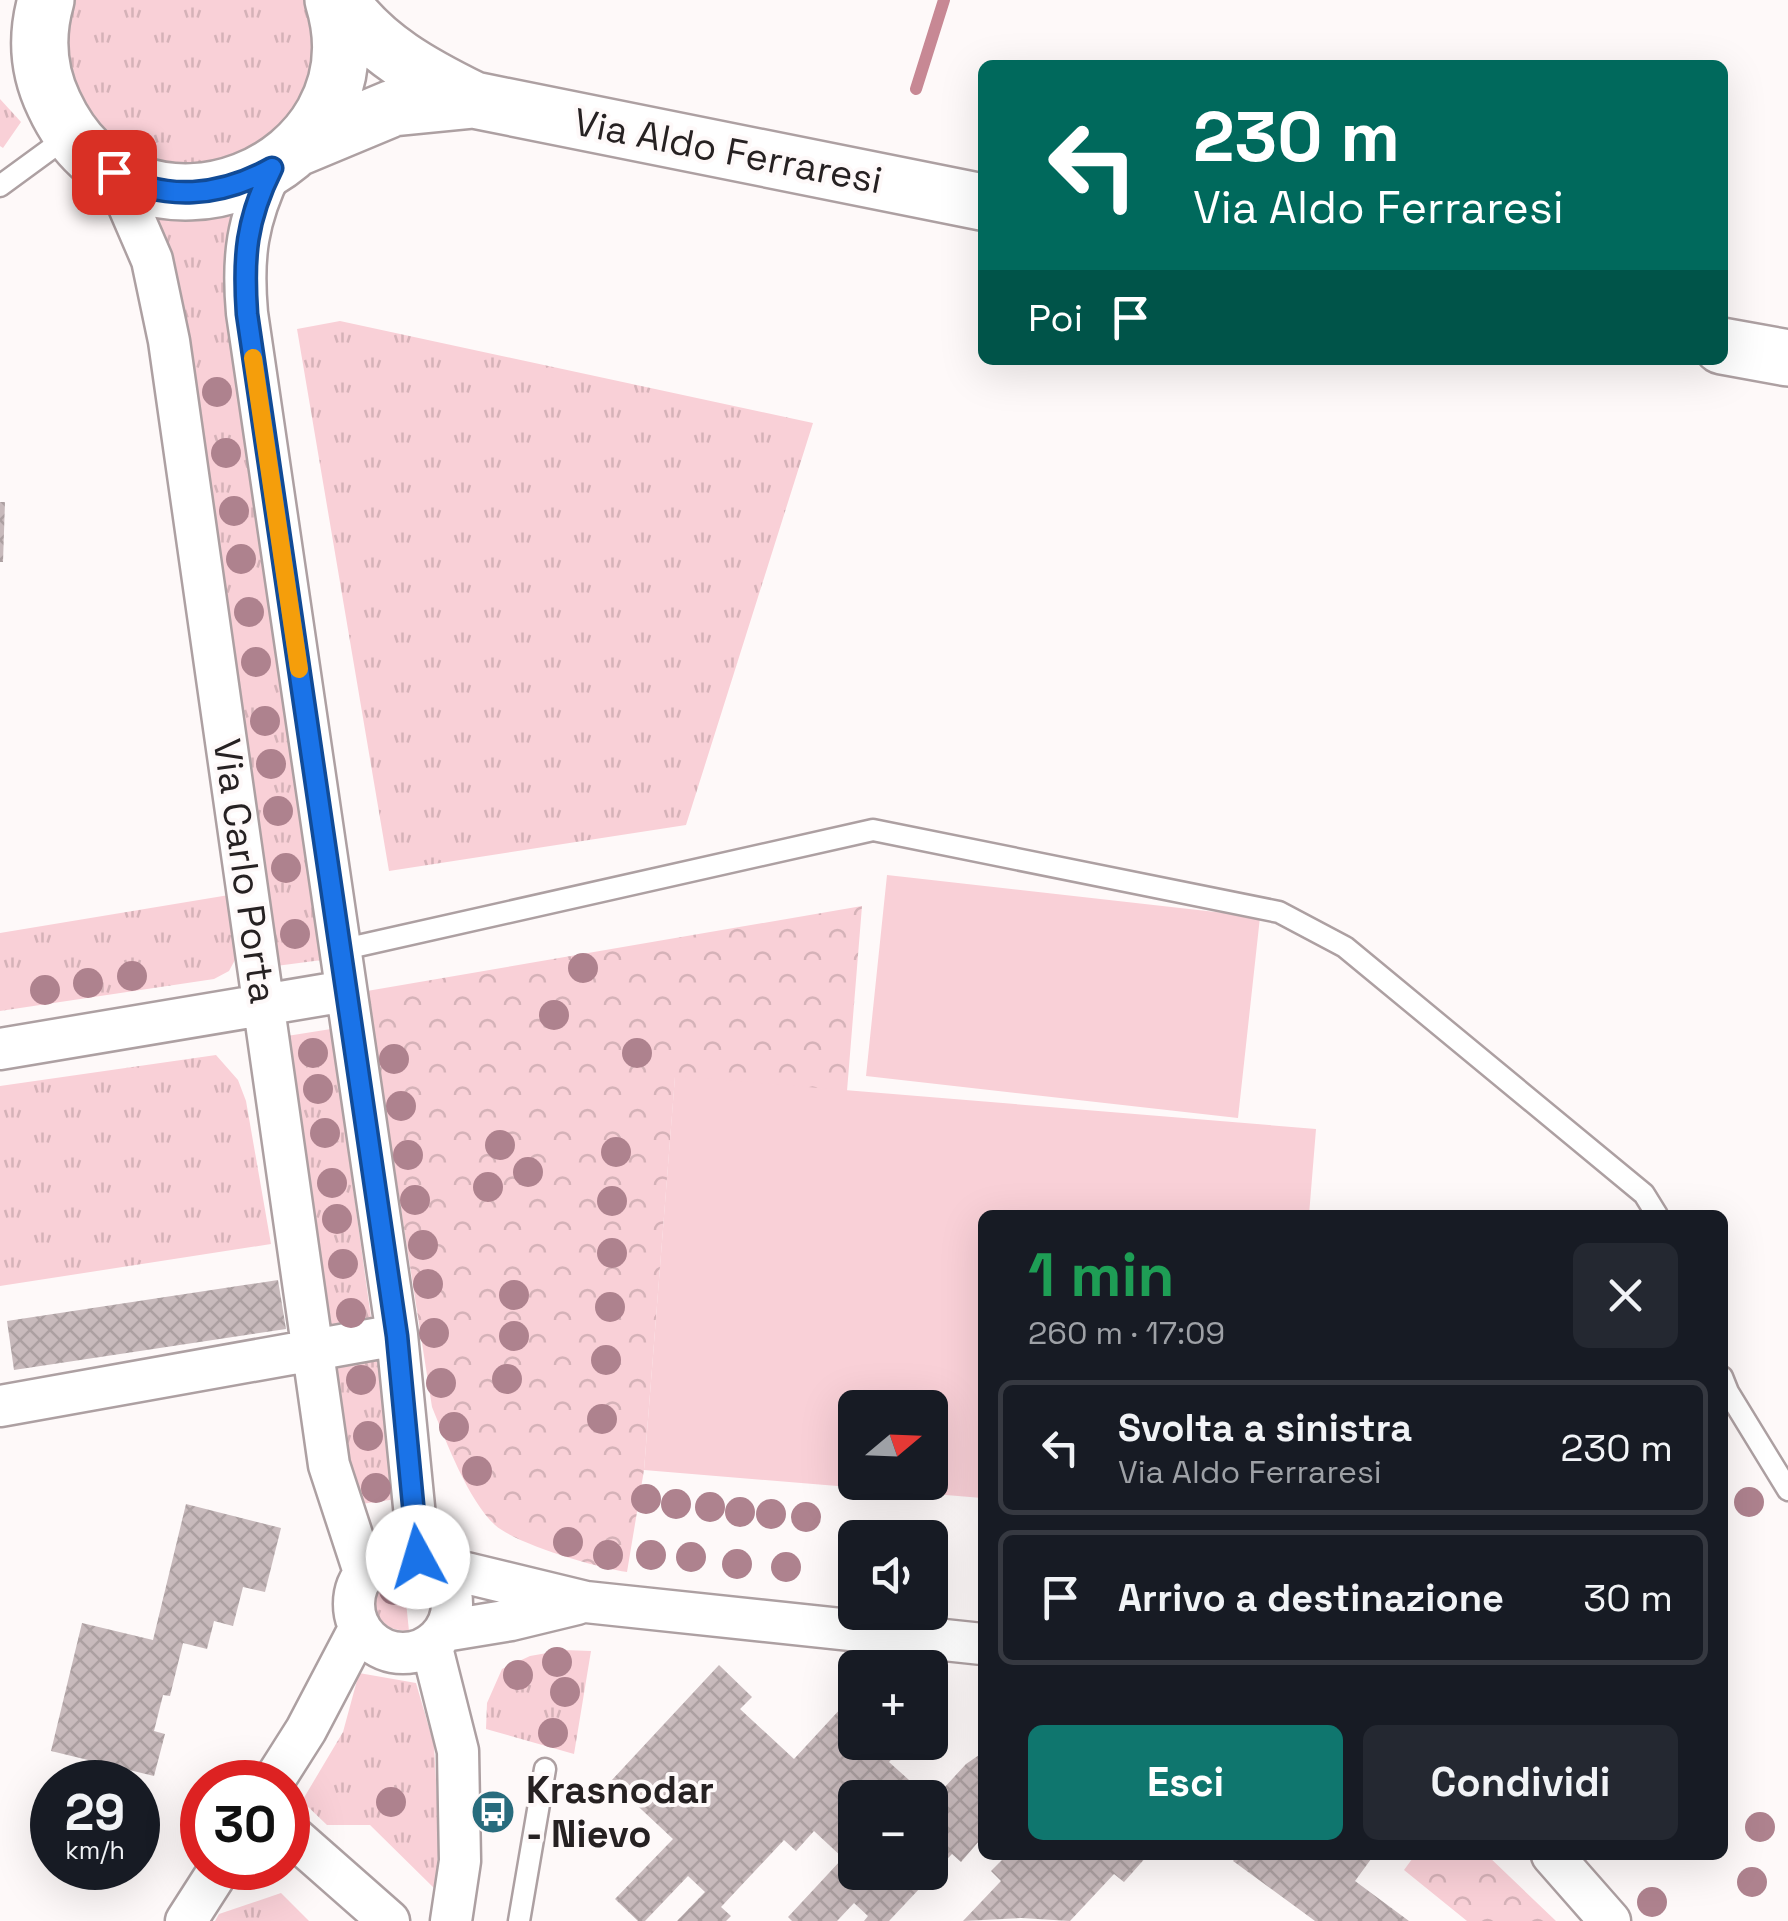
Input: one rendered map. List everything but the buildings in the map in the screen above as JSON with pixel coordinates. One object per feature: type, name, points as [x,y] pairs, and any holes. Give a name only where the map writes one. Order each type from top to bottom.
[{"type":"main road","points":[[46,0],[39,38],[41,66],[62,118]]},
{"type":"main road","name":"Via Aldo Ferraresi","points":[[336,0],[397,58],[474,100]]},
{"type":"main road","name":"Via Aldo Ferraresi","points":[[284,158],[322,114],[337,70],[340,39],[336,0]]},
{"type":"main road","name":"Via Aldo Ferraresi","points":[[0,59],[62,118],[83,149],[114,172],[144,186],[192,193],[228,188],[393,108],[474,100],[978,201]]},
{"type":"main road","points":[[1728,347],[1788,358]]},
{"type":"street","points":[[284,158],[260,192],[246,239],[247,314],[397,1336],[426,1561],[450,1588],[452,1601],[451,1613],[438,1637],[458,1751],[460,1861],[451,1921]]},
{"type":"street","name":"Via Carlo Porta","points":[[114,172],[152,260],[169,341],[329,1465],[365,1575]]},
{"type":"street","points":[[0,1048],[346,991]]},
{"type":"street","points":[[0,1406],[397,1336]]},
{"type":"street","points":[[586,1602],[438,1637],[409,1653],[396,1653],[370,1640],[354,1611],[355,1595],[371,1566],[402,1555],[586,1602],[978,1644]]},
{"type":"street","points":[[287,1760],[360,1627]]},
{"type":"street","points":[[310,1851],[389,1921]]},
{"type":"street","points":[[1556,1860],[1610,1921]]},
{"type":"street","points":[[186,1921],[206,1890]]},
{"type":"lane","points":[[0,186],[62,118]]},
{"type":"lane","points":[[340,950],[873,830],[950,845],[1279,912],[1344,947],[1644,1194],[1654,1210]]},
{"type":"lane","points":[[1728,1392],[1788,1490]]},
{"type":"lane","points":[[519,1921],[545,1769]]},
{"type":"green space","points":[[73,0],[306,0],[312,56],[298,102],[268,137],[229,158],[184,166],[141,158],[103,133],[77,90],[67,45]]},
{"type":"green space","points":[[0,99],[21,122],[3,148],[0,146]]},
{"type":"green space","points":[[238,207],[225,254],[234,372],[322,960],[276,966],[149,213]]},
{"type":"green space","points":[[340,321],[813,423],[686,825],[389,871],[297,329]]},
{"type":"green space","points":[[887,875],[1260,917],[1238,1118],[866,1076]]},
{"type":"green space","points":[[229,895],[236,958],[229,971],[214,979],[0,1011],[0,933]]},
{"type":"green space","points":[[862,906],[847,1091],[675,1077],[644,1470],[627,1572],[520,1540],[495,1525],[476,1501],[432,1407],[367,991]]},
{"type":"green space","points":[[331,1029],[372,1325],[329,1332],[287,1036]]},
{"type":"green space","points":[[216,1055],[238,1080],[246,1101],[271,1244],[0,1286],[0,1086]]},
{"type":"green space","points":[[675,1076],[1316,1129],[1309,1210],[978,1210],[978,1498],[948,1495],[948,1390],[838,1390],[838,1486],[644,1470]]},
{"type":"green space","points":[[377,1358],[397,1499],[354,1505],[334,1364]]},
{"type":"green space","points":[[401,1553],[409,1631],[379,1621],[370,1608],[366,1590],[382,1567]]},
{"type":"green space","points":[[564,1650],[591,1651],[574,1754],[486,1729],[487,1703],[502,1669],[530,1656]]},
{"type":"green space","points":[[359,1673],[416,1683],[434,1745],[439,1834],[436,1890],[370,1825],[327,1825],[310,1809],[310,1788],[343,1732]]},
{"type":"green space","points":[[1411,1860],[1492,1860],[1556,1921],[1467,1921],[1404,1870]]},
{"type":"green space","points":[[281,1893],[309,1921],[215,1921],[219,1914]]},
{"type":"waterway","points":[[916,89],[944,0]]},
{"type":"slow traffic","points":[[253,358],[299,669]]},
{"type":"place","name":"Krasnodar - Nievo","points":[[493,1812]]},
{"type":"route","points":[[114,172],[144,186],[192,193],[228,188],[272,168],[260,192],[246,239],[247,314],[397,1336],[418,1557]]}]
